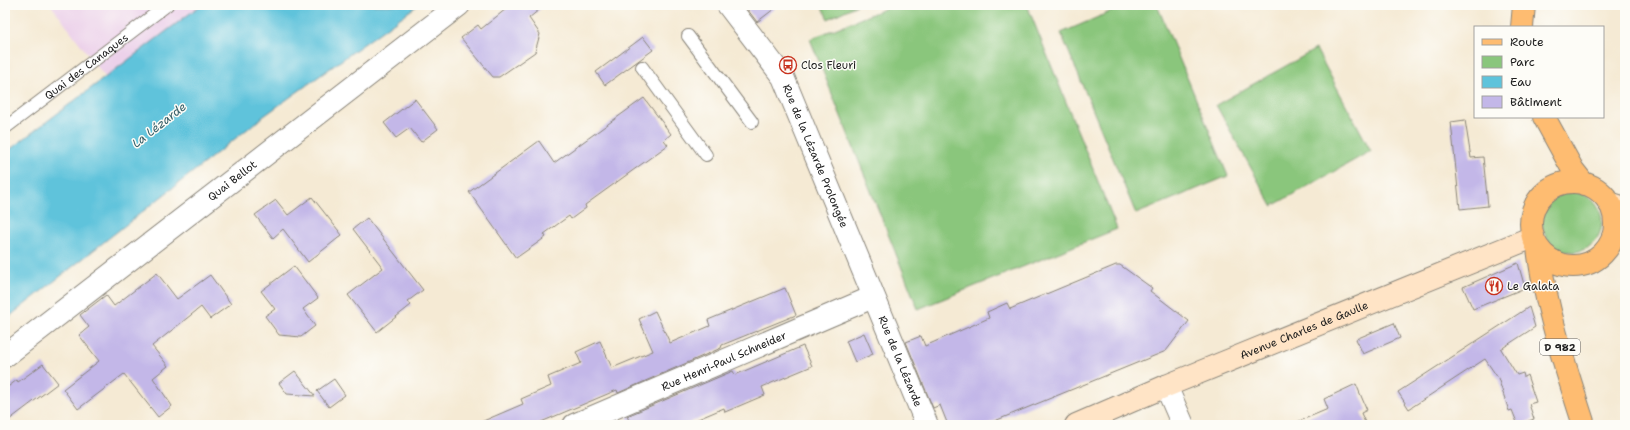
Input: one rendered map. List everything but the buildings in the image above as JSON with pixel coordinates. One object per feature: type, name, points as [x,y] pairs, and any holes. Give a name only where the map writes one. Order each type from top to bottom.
[{"type":"main road","points":[[1522,26],[1524,5]]},
{"type":"main road","points":[[1544,118],[1555,140],[1573,170],[1584,184]]},
{"type":"main road","points":[[1552,188],[1556,172],[1555,140]]},
{"type":"main road","points":[[1573,182],[1584,184],[1598,191],[1617,205],[1614,217],[1619,232],[1606,251],[1594,261],[1579,266],[1564,265],[1549,259],[1535,242],[1532,220],[1536,204],[1543,195],[1552,188],[1573,182]]},
{"type":"main road","name":"D 982","points":[[1535,242],[1569,378],[1584,425]]},
{"type":"main road","points":[[1547,293],[1564,265]]},
{"type":"street","name":"Quai Bellot","points":[[5,356],[460,5]]},
{"type":"street","name":"Rue de la Lézarde Prolongée","points":[[728,5],[783,77],[873,297]]},
{"type":"street","name":"Avenue Charles de Gaulle","points":[[1076,425],[1166,386],[1535,242]]},
{"type":"street","name":"Rue Henri-Paul Schneider","points":[[574,425],[873,297]]},
{"type":"street","name":"Rue de la Lézarde","points":[[873,297],[927,425]]},
{"type":"street","points":[[1166,386],[1183,425]]},
{"type":"lane","name":"Quai des Canaques","points":[[5,128],[167,5]]},
{"type":"lane","points":[[688,36],[752,122]]},
{"type":"lane","points":[[642,67],[706,155]]},
{"type":"shaded area","points":[[51,5],[201,5],[105,77]]},
{"type":"green space","points":[[821,5],[857,5],[828,19]]},
{"type":"green space","points":[[894,5],[1027,5],[1117,229],[918,309],[810,39]]},
{"type":"green space","points":[[1126,5],[1157,5],[1228,176],[1136,214],[1061,33]]},
{"type":"green space","points":[[1316,49],[1371,151],[1272,206],[1216,105]]},
{"type":"green space","points":[[1572,192],[1588,197],[1593,201],[1597,206],[1602,222],[1597,238],[1593,243],[1588,247],[1572,252],[1556,247],[1551,243],[1547,238],[1542,222],[1547,206],[1551,201],[1556,197]]},
{"type":"water","name":"La Lézarde","points":[[201,5],[418,5],[264,116],[5,320],[5,153]]},
{"type":"place","name":"Clos Fleuri","points":[[788,65]]},
{"type":"place","name":"Le Galata","points":[[1494,286]]}]
